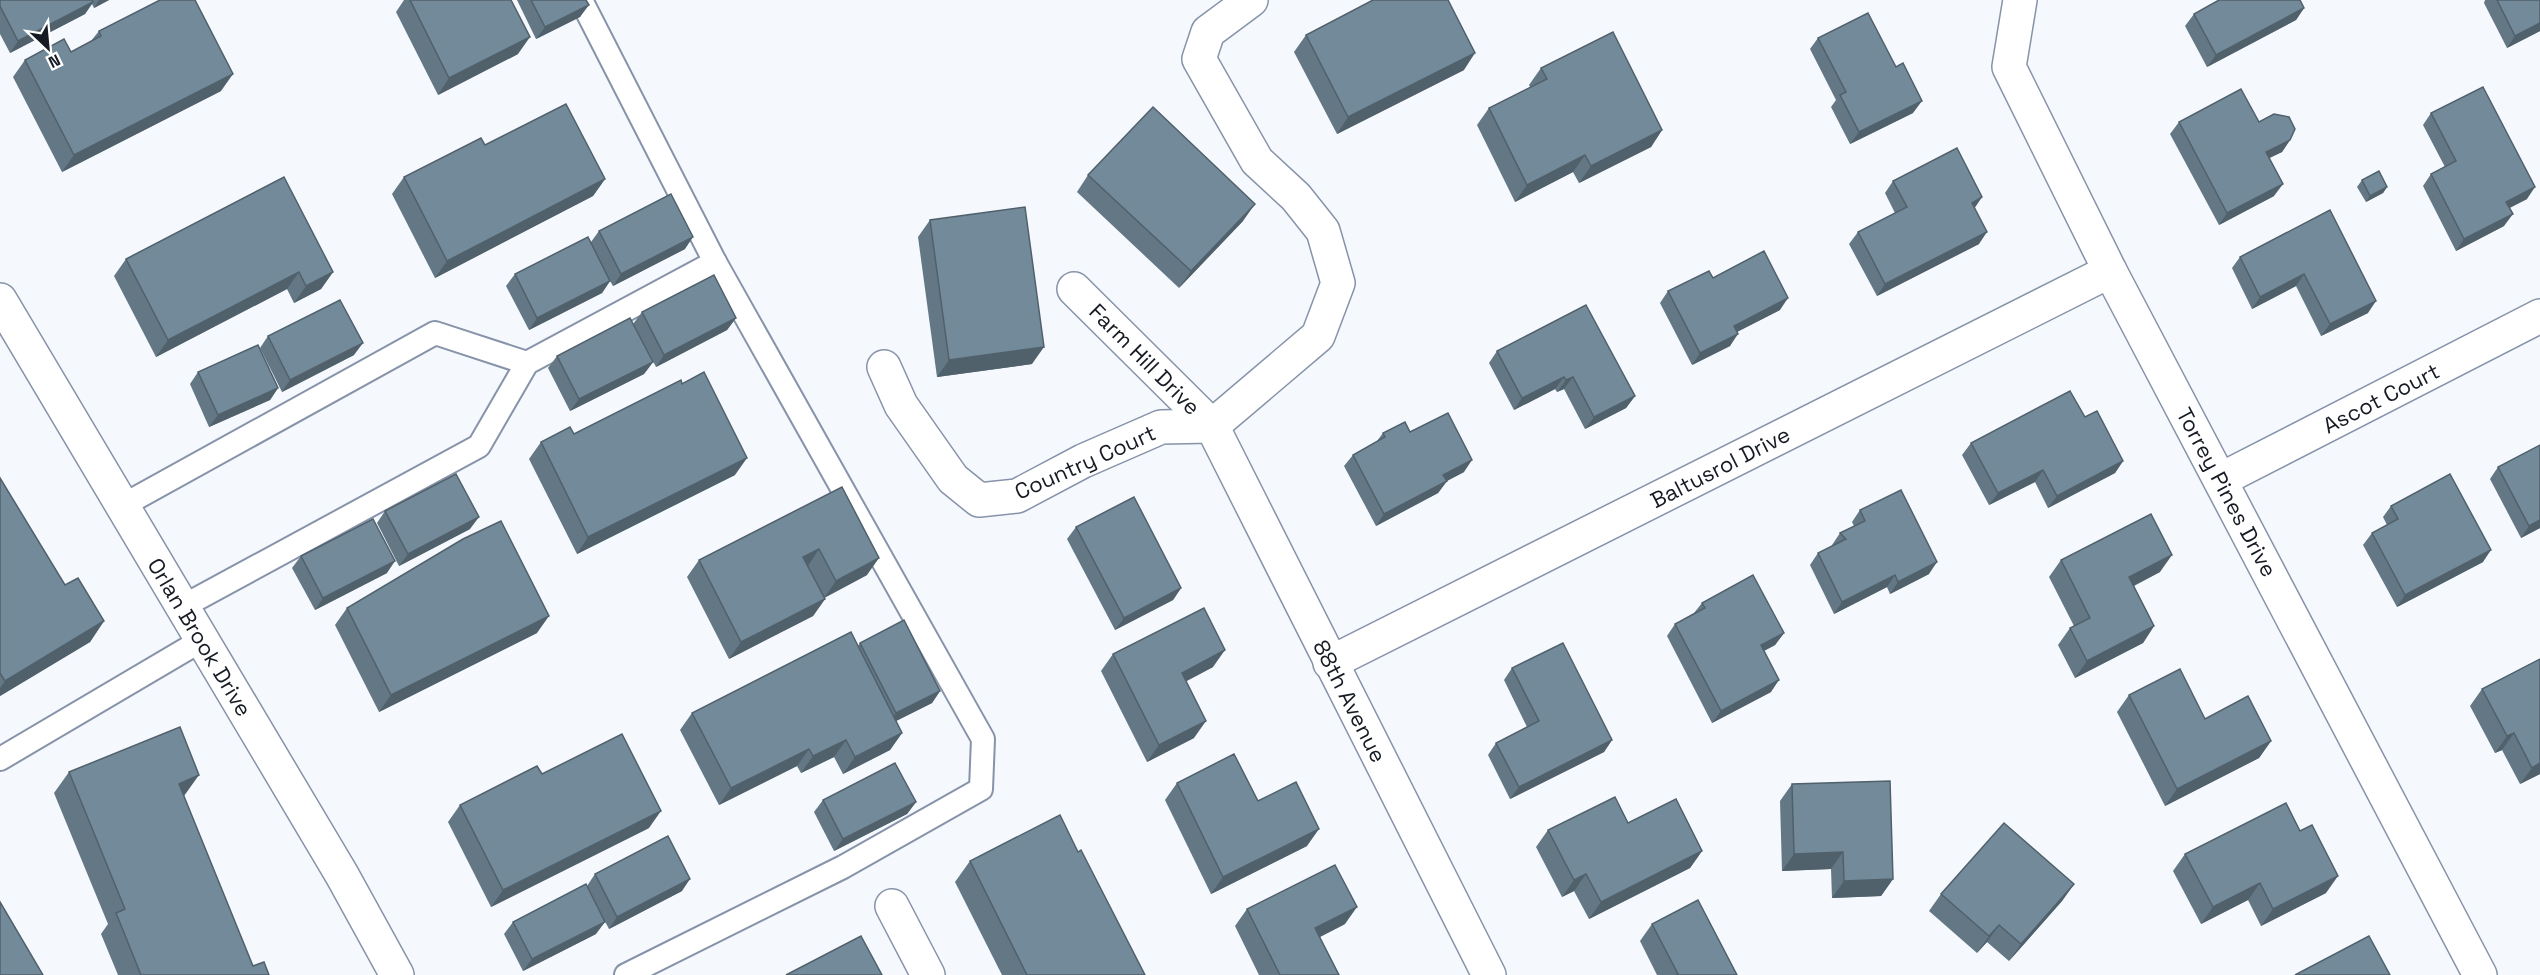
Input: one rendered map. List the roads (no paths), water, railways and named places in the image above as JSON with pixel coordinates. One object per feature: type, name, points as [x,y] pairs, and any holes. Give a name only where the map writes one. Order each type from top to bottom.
[{"type":"street","name":"Farm Hill Drive","points":[[1074,289],[1212,426],[1318,336],[1338,284],[1323,231],[1296,197],[1257,161],[1199,58],[1208,32],[1251,0]]},
{"type":"street","name":"Torrey Pines Drive","points":[[2020,0],[2009,67],[2110,271],[2222,479],[2480,975]]},
{"type":"street","name":"Baltusrol Drive","points":[[1330,663],[2110,271]]},
{"type":"street","name":"Orlan Brook Drive","points":[[0,301],[342,875],[397,975]]},
{"type":"street","name":"Ascot Court","points":[[2222,479],[2540,316]]},
{"type":"street","name":"Country Court","points":[[884,367],[901,405],[953,479],[979,500],[1017,495],[1083,461],[1161,427],[1212,426]]},
{"type":"street","name":"88th Avenue","points":[[1212,426],[1489,975]]},
{"type":"street","points":[[892,906],[928,975]]},
{"type":"lane","points":[[581,0],[715,262],[983,740],[981,789],[843,867],[626,975]]},
{"type":"lane","points":[[182,607],[479,446],[527,363],[715,262]]},
{"type":"lane","points":[[122,506],[435,333],[527,363]]},
{"type":"lane","points":[[0,759],[202,640]]}]
